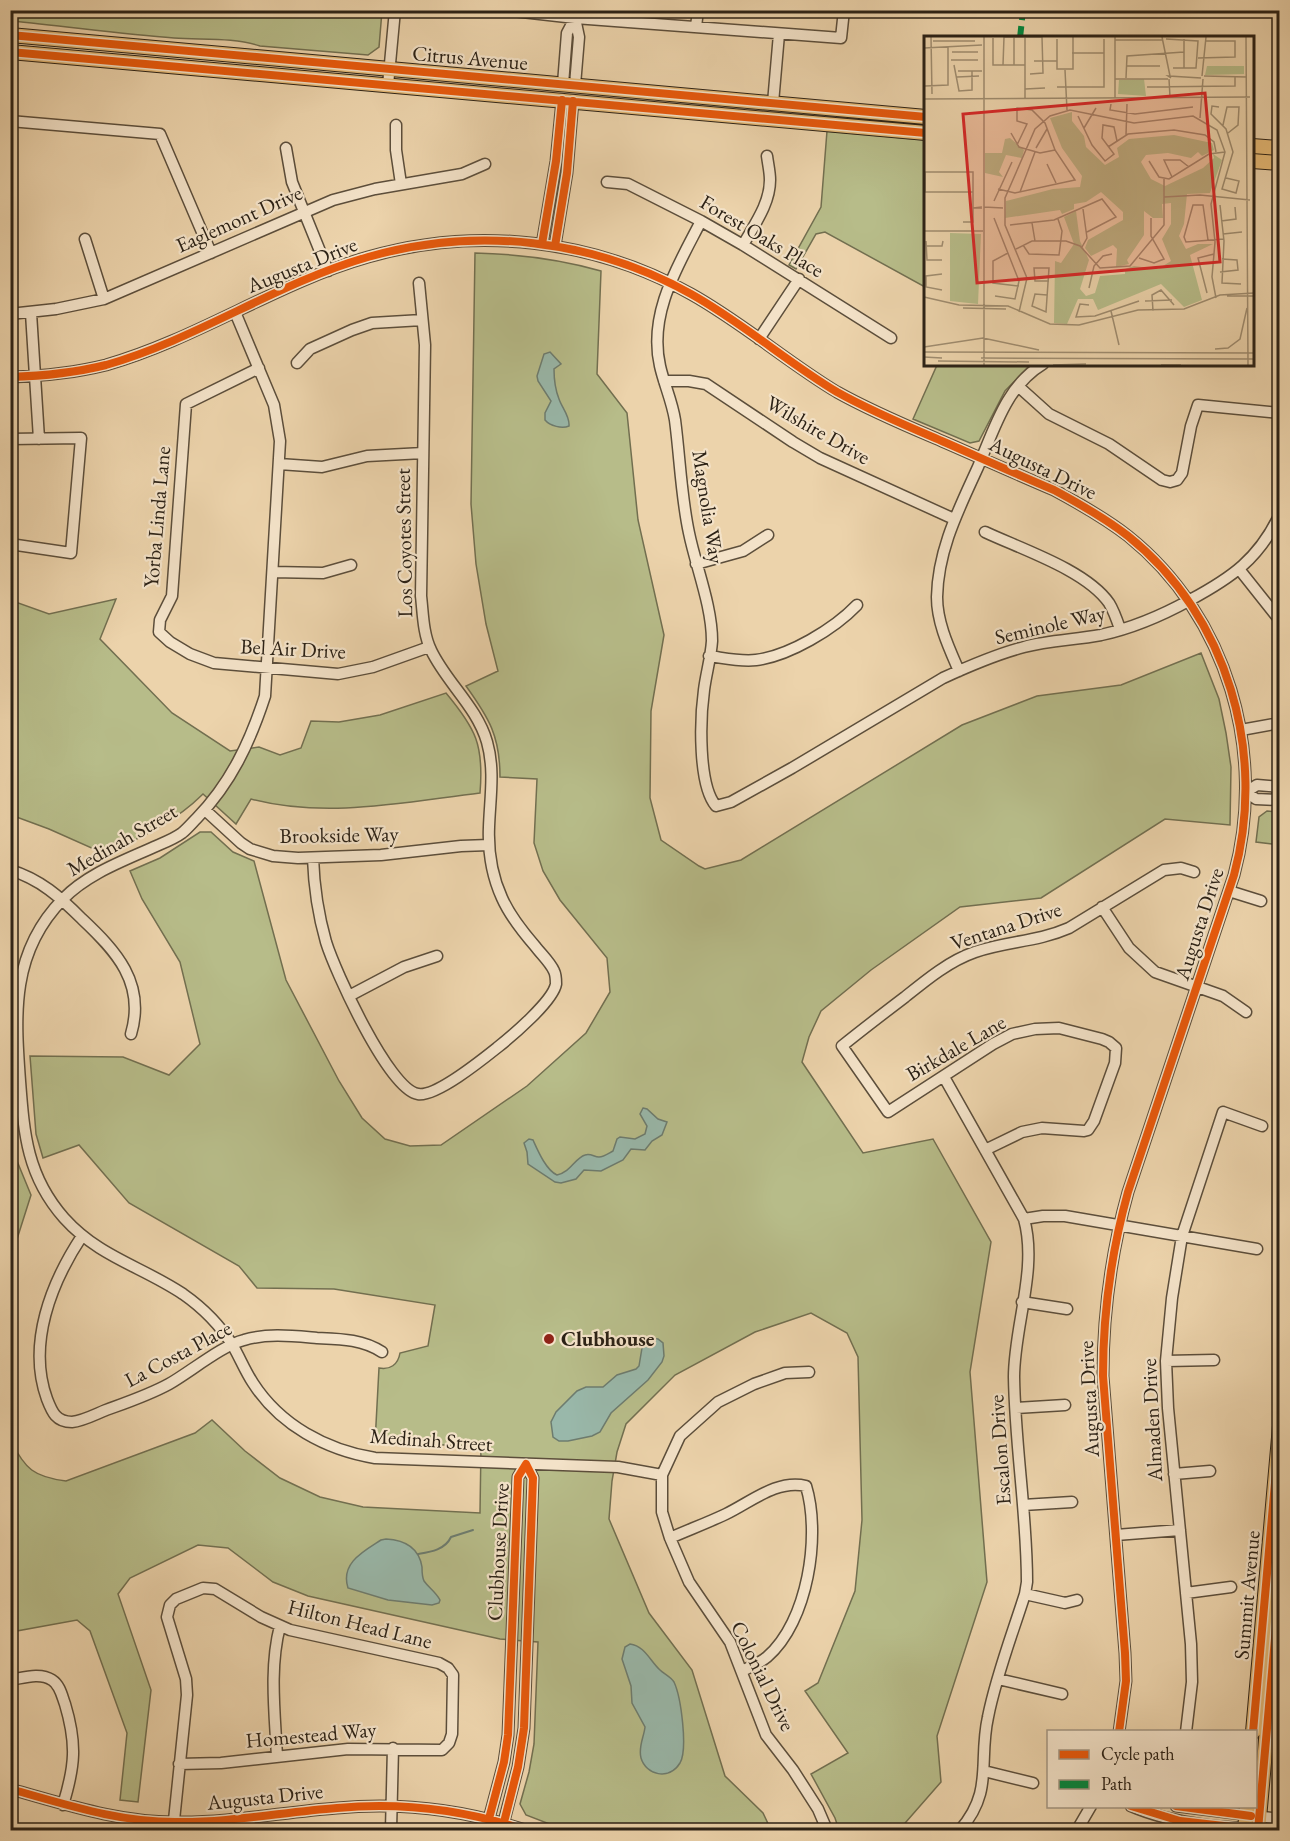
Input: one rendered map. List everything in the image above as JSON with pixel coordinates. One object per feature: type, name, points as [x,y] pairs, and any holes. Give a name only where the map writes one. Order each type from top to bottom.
[{"type":"main road","name":"Citrus Avenue","points":[[10,35],[924,117]]},
{"type":"main road","name":"Citrus Avenue","points":[[10,52],[924,133]]},
{"type":"main road","points":[[568,101],[569,85]]},
{"type":"main road","points":[[1254,146],[1280,148]]},
{"type":"main road","points":[[1254,161],[1280,163]]},
{"type":"main road","name":"Summit Avenue","points":[[1253,1730],[1280,1426]]},
{"type":"main road","name":"Summit Avenue","points":[[1257,1773],[1280,1582]]},
{"type":"main road","name":"Summit Avenue","points":[[1251,1823],[1253,1808]]},
{"type":"street","points":[[388,85],[395,10]]},
{"type":"street","points":[[505,10],[575,14],[696,27],[841,38],[844,10]]},
{"type":"street","points":[[696,27],[698,10]]},
{"type":"street","points":[[569,85],[579,37],[575,14]]},
{"type":"street","points":[[773,103],[779,34]]},
{"type":"street","points":[[542,244],[568,101]]},
{"type":"street","points":[[555,246],[567,173],[568,101]]},
{"type":"street","points":[[10,121],[160,134],[211,252]]},
{"type":"street","points":[[396,125],[396,150],[401,184]]},
{"type":"street","points":[[286,148],[292,182],[328,270]]},
{"type":"street","points":[[743,245],[768,195],[770,179],[767,156]]},
{"type":"street","name":"Eaglemont Drive","points":[[10,314],[76,306],[104,299],[304,211],[348,195],[451,177],[485,164]]},
{"type":"street","name":"Forest Oaks Place","points":[[607,182],[628,184],[701,221],[799,279],[891,338]]},
{"type":"street","name":"Magnolia Way","points":[[701,221],[670,283],[662,304],[657,333],[660,366],[675,420],[685,515],[711,627],[710,656],[702,703],[702,749],[709,798],[716,806]]},
{"type":"street","points":[[85,239],[104,299]]},
{"type":"street","name":"Augusta Drive","points":[[10,377],[83,370],[108,364],[146,351],[328,270],[365,258],[422,245],[478,240],[555,246],[600,256],[670,283],[712,306],[834,390],[861,405],[1054,490],[1106,520],[1148,554],[1172,581],[1206,629],[1219,656],[1241,730],[1246,768],[1246,792],[1242,841],[1229,891],[1119,1225],[1108,1285],[1103,1365],[1125,1662],[1124,1700],[1119,1730]]},
{"type":"street","points":[[759,339],[799,279]]},
{"type":"street","name":"Los Coyotes Street","points":[[349,996],[391,1072],[405,1089],[420,1095],[435,1091],[504,1042],[549,997],[556,982],[552,966],[525,934],[506,906],[493,873],[489,845],[492,776],[488,742],[482,725],[443,672],[429,648],[422,596],[425,345],[419,283]]},
{"type":"street","name":"Medinah Street","points":[[235,312],[274,405],[280,441],[265,696],[255,728],[236,769],[214,801],[182,833],[99,872],[79,885],[62,900],[43,927],[25,963],[19,988],[16,1025],[24,1132],[30,1158],[38,1179],[51,1200],[82,1236],[115,1259],[190,1299],[215,1322],[267,1401],[294,1425],[312,1437],[332,1446],[375,1458],[618,1467],[662,1475]]},
{"type":"street","points":[[30,313],[39,439]]},
{"type":"street","points":[[297,363],[310,349],[372,323],[422,320]]},
{"type":"street","points":[[959,671],[945,637],[938,604],[941,559],[954,519],[1004,406],[1018,387],[1041,366]]},
{"type":"street","name":"Yorba Linda Lane","points":[[159,632],[160,620],[172,596],[186,404],[259,368]]},
{"type":"street","name":"Wilshire Drive","points":[[664,381],[706,384],[820,458],[954,519]]},
{"type":"street","points":[[1018,387],[1049,414],[1109,444],[1162,480],[1170,482],[1177,480],[1182,473],[1191,426],[1198,405],[1280,412]]},
{"type":"street","points":[[10,439],[81,438],[72,553],[10,544]]},
{"type":"street","points":[[279,464],[322,467],[367,456],[423,453]]},
{"type":"street","name":"Seminole Way","points":[[716,806],[731,802],[943,678],[959,671],[1025,647],[1101,634],[1162,616],[1223,582],[1239,569],[1255,553],[1280,514]]},
{"type":"street","points":[[985,532],[1082,579],[1108,602],[1120,629]]},
{"type":"street","points":[[696,564],[743,551],[768,535]]},
{"type":"street","points":[[273,572],[323,573],[351,565]]},
{"type":"street","points":[[1239,569],[1278,618]]},
{"type":"street","points":[[710,656],[747,661],[777,655],[800,645],[824,630],[857,605]]},
{"type":"street","name":"Bel Air Drive","points":[[159,632],[190,654],[214,663],[338,674],[356,672],[429,648]]},
{"type":"street","points":[[1241,730],[1280,723]]},
{"type":"street","points":[[1280,787],[1257,785],[1246,792],[1256,799],[1280,800]]},
{"type":"street","name":"Brookside Way","points":[[205,810],[232,837],[250,849],[273,856],[313,858],[393,855],[461,846],[489,845]]},
{"type":"street","points":[[313,858],[316,902],[322,928],[336,969],[349,996],[415,962],[437,956]]},
{"type":"street","name":"Ventana Drive","points":[[888,1112],[842,1046],[950,964],[972,952],[989,947],[1042,939],[1055,934],[1164,870],[1181,868],[1194,872]]},
{"type":"street","points":[[10,870],[39,882],[62,900],[110,946],[127,971],[135,998],[135,1017],[131,1034]]},
{"type":"street","points":[[1229,891],[1261,901]]},
{"type":"street","points":[[1102,907],[1141,962],[1155,972],[1223,996],[1246,1012]]},
{"type":"street","name":"Birkdale Lane","points":[[888,1112],[1012,1034],[1035,1029],[1059,1028],[1108,1042],[1116,1048],[1115,1063],[1094,1122],[1088,1130],[1042,1128],[1023,1131],[985,1150]]},
{"type":"street","name":"Escalon Drive","points":[[944,1077],[1024,1220],[1029,1236],[1030,1254],[1015,1362],[1027,1564],[1025,1594],[987,1720],[984,1782],[977,1805],[960,1830]]},
{"type":"street","name":"Almaden Drive","points":[[1186,1730],[1192,1682],[1191,1644],[1168,1408],[1166,1361],[1172,1298],[1182,1236],[1223,1113],[1262,1126]]},
{"type":"street","points":[[1024,1220],[1065,1215],[1257,1249]]},
{"type":"street","name":"La Costa Place","points":[[82,1236],[60,1275],[43,1324],[40,1342],[39,1360],[44,1389],[52,1412],[63,1421],[78,1421],[153,1393],[243,1340],[261,1337],[299,1337],[358,1341],[382,1352]]},
{"type":"street","points":[[1022,1302],[1066,1309]]},
{"type":"street","points":[[1166,1361],[1214,1360]]},
{"type":"street","name":"Colonial Drive","points":[[809,1372],[785,1373],[754,1384],[718,1402],[681,1436],[662,1475],[662,1512],[670,1538],[689,1582],[730,1642],[766,1735],[793,1770],[818,1809],[827,1830]]},
{"type":"street","points":[[1016,1408],[1065,1405]]},
{"type":"street","name":"Clubhouse Drive","points":[[488,1825],[504,1762],[508,1735],[518,1477],[526,1464]]},
{"type":"street","name":"Clubhouse Drive","points":[[502,1827],[520,1760],[524,1728],[533,1478],[526,1464]]},
{"type":"street","points":[[1174,1474],[1210,1471]]},
{"type":"street","points":[[670,1538],[726,1514],[771,1490],[794,1483],[806,1486],[812,1504],[808,1580],[799,1608],[783,1639],[766,1657],[742,1671]]},
{"type":"street","points":[[1023,1505],[1072,1502]]},
{"type":"street","points":[[1116,1535],[1180,1530]]},
{"type":"street","name":"Hilton Head Lane","points":[[179,1764],[187,1687],[168,1622],[168,1609],[176,1599],[198,1589],[209,1587],[280,1626],[309,1635],[439,1664],[451,1671],[454,1680],[453,1734],[446,1747]]},
{"type":"street","points":[[1186,1593],[1231,1587]]},
{"type":"street","points":[[1025,1594],[1065,1603],[1077,1600]]},
{"type":"street","points":[[277,1757],[274,1666],[280,1626]]},
{"type":"street","points":[[10,1680],[39,1676],[51,1679],[62,1694],[74,1747],[73,1769],[63,1805]]},
{"type":"street","points":[[998,1679],[1062,1694]]},
{"type":"street","name":"Homestead Way","points":[[179,1764],[221,1763],[348,1749],[393,1748],[432,1751],[446,1747]]},
{"type":"street","points":[[391,1830],[393,1748]]},
{"type":"street","points":[[174,1826],[179,1764]]},
{"type":"street","points":[[984,1771],[1033,1783]]},
{"type":"street","name":"Augusta Drive","points":[[10,1790],[104,1815],[174,1826],[337,1808],[391,1806],[438,1810],[488,1825],[525,1830]]},
{"type":"street","points":[[1077,1830],[1090,1808]]},
{"type":"street","points":[[1138,1808],[1180,1821],[1251,1823],[1280,1819]]},
{"type":"street","points":[[1185,1808],[1280,1830]]},
{"type":"green space","points":[[10,11],[382,11],[379,47],[368,55],[11,21]]},
{"type":"green space","points":[[827,131],[924,140],[924,286],[825,232],[816,234],[796,269],[789,265],[821,207]]},
{"type":"green space","points":[[475,253],[538,258],[601,271],[597,374],[627,413],[638,520],[664,635],[651,711],[650,798],[661,840],[699,866],[705,869],[741,860],[962,725],[1037,696],[1121,685],[1201,653],[1219,699],[1231,767],[1230,825],[1165,819],[1041,898],[960,907],[871,970],[821,1011],[809,1037],[802,1062],[863,1153],[933,1139],[991,1242],[970,1372],[987,1582],[937,1736],[941,1782],[899,1830],[839,1830],[811,1774],[848,1753],[805,1691],[818,1683],[855,1591],[862,1520],[858,1357],[847,1333],[811,1313],[755,1332],[675,1375],[626,1424],[617,1452],[609,1519],[649,1613],[692,1670],[725,1776],[763,1813],[771,1830],[565,1830],[526,1815],[520,1804],[534,1744],[538,1642],[500,1639],[308,1596],[273,1582],[228,1548],[198,1545],[130,1578],[118,1594],[151,1690],[138,1802],[120,1800],[127,1733],[90,1631],[77,1620],[11,1632],[11,1441],[26,1465],[32,1470],[46,1477],[66,1481],[195,1433],[212,1420],[245,1451],[280,1478],[320,1497],[363,1507],[480,1513],[481,1446],[375,1443],[379,1368],[393,1366],[400,1353],[428,1346],[435,1305],[334,1289],[257,1288],[239,1266],[129,1203],[79,1145],[43,1158],[36,1134],[30,1056],[123,1057],[169,1075],[200,1044],[180,962],[142,899],[130,871],[160,858],[200,832],[211,832],[233,852],[254,861],[286,980],[339,1081],[362,1118],[385,1139],[410,1146],[441,1145],[527,1086],[586,1033],[610,992],[607,958],[560,900],[543,871],[534,843],[537,779],[500,777],[498,750],[492,728],[466,686],[498,671],[486,624],[476,564],[471,504]]},
{"type":"green space","points":[[936,366],[1029,366],[1005,391],[979,441],[970,443],[913,419]]},
{"type":"green space","points":[[116,599],[100,639],[172,713],[230,751],[259,747],[280,755],[301,748],[311,721],[339,722],[380,715],[446,693],[465,717],[476,738],[481,762],[480,793],[366,807],[337,808],[279,805],[251,799],[236,824],[203,794],[169,821],[105,854],[11,815],[10,600],[49,614]]},
{"type":"green space","points":[[1267,811],[1279,812],[1279,845],[1256,842],[1259,817]]},
{"type":"green space","points":[[11,1128],[17,1161],[31,1195],[11,1258]]},
{"type":"shaded area","points":[[550,352],[561,364],[554,369],[554,376],[560,402],[568,419],[569,426],[566,427],[553,425],[545,420],[545,413],[551,401],[537,376],[544,354]]},
{"type":"shaded area","points":[[643,1108],[658,1119],[667,1122],[662,1135],[652,1141],[645,1150],[631,1149],[623,1160],[601,1171],[584,1170],[576,1179],[561,1183],[555,1182],[528,1164],[524,1143],[529,1139],[533,1140],[546,1165],[557,1175],[566,1171],[585,1155],[605,1156],[613,1151],[620,1137],[635,1139],[645,1134],[647,1126],[640,1114]]},
{"type":"shaded area","points":[[649,1338],[658,1339],[663,1343],[662,1362],[648,1380],[611,1413],[600,1432],[568,1441],[559,1441],[553,1437],[551,1422],[556,1412],[577,1391],[586,1387],[603,1387],[617,1375],[636,1369],[639,1366],[642,1348]]},
{"type":"shaded area","points":[[386,1539],[405,1543],[414,1550],[420,1560],[424,1581],[438,1597],[439,1603],[432,1605],[388,1600],[348,1588],[346,1579],[350,1565],[368,1549]]},
{"type":"shaded area","points":[[630,1644],[640,1648],[660,1670],[673,1680],[677,1689],[683,1723],[682,1756],[675,1769],[664,1774],[653,1772],[641,1758],[645,1727],[632,1703],[631,1686],[622,1659],[625,1647]]},
{"type":"waterway","points":[[418,1554],[437,1550],[451,1537],[473,1530]]},
{"type":"marked path","points":[[1020,36],[1023,10]]},
{"type":"cycle path","points":[[10,35],[924,117]]},
{"type":"cycle path","points":[[10,52],[924,133]]},
{"type":"cycle path","points":[[542,244],[556,161],[562,100]]},
{"type":"cycle path","points":[[555,246],[567,173],[573,101]]},
{"type":"cycle path","points":[[10,377],[82,370],[140,354],[301,281],[368,257],[409,247],[450,242],[533,243],[574,250],[614,261],[653,275],[691,294],[729,317],[849,399],[1054,490],[1092,512],[1128,536],[1163,569],[1191,606],[1214,646],[1231,690],[1241,735],[1245,782],[1243,829],[1234,875],[1128,1192],[1109,1283],[1103,1376],[1125,1653],[1126,1681],[1119,1730]]},
{"type":"cycle path","points":[[1253,1730],[1280,1426]]},
{"type":"cycle path","points":[[486,1830],[504,1762],[508,1735],[518,1477],[526,1464],[533,1478],[524,1728],[518,1767],[502,1830]]},
{"type":"cycle path","points":[[1258,1830],[1280,1582]]},
{"type":"cycle path","points":[[10,1789],[112,1816],[154,1821],[216,1821],[337,1808],[385,1806],[433,1809],[479,1817],[525,1830]]},
{"type":"cycle path","points":[[1138,1808],[1180,1821],[1250,1829]]},
{"type":"cycle path","points":[[1191,1808],[1251,1816]]},
{"type":"place","name":"Clubhouse","points":[[549,1339]]}]
